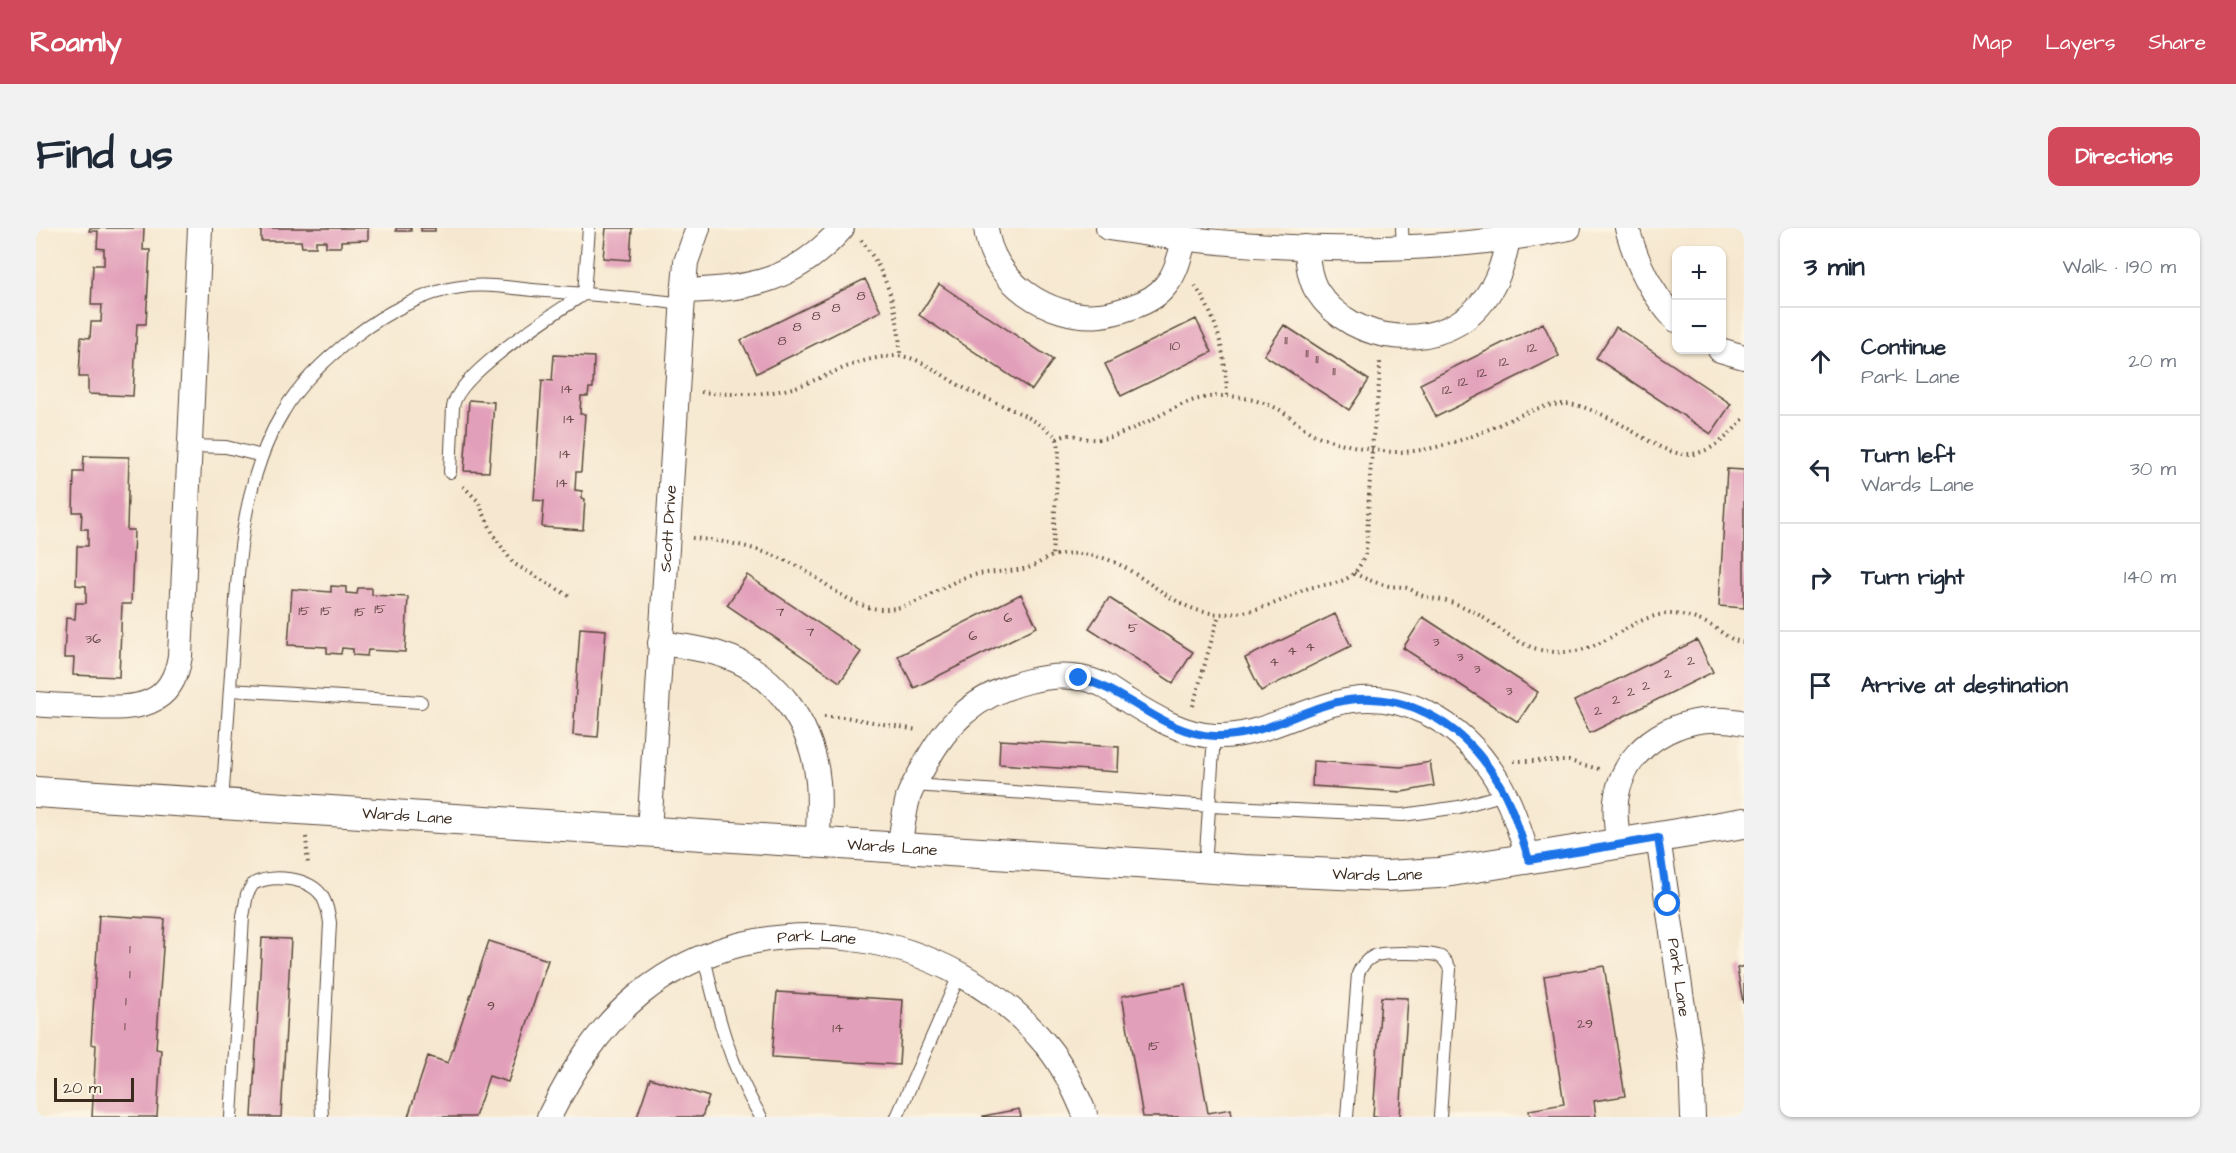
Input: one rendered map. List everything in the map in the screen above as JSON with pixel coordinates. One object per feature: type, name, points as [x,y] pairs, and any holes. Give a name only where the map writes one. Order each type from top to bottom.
[{"type":"street","points":[[36,704],[131,708],[150,703],[158,698],[176,675],[180,656],[200,228]]},
{"type":"street","name":"Scott Drive","points":[[649,831],[683,297],[686,262],[698,228]]},
{"type":"street","points":[[986,228],[996,259],[1026,295],[1046,305],[1072,313],[1100,315],[1119,312],[1154,297],[1166,286],[1174,273],[1185,238]]},
{"type":"street","points":[[1108,228],[1185,238],[1306,247],[1403,238],[1448,245],[1569,228]]},
{"type":"street","points":[[1627,228],[1637,261],[1650,286],[1672,314]]},
{"type":"street","points":[[683,297],[761,282],[784,274],[850,233]]},
{"type":"street","points":[[1306,247],[1310,274],[1319,293],[1332,308],[1353,324],[1381,334],[1410,338],[1425,336],[1455,324],[1482,303],[1495,282],[1504,260],[1508,238]]},
{"type":"street","points":[[1726,352],[1744,357]]},
{"type":"street","points":[[660,643],[719,654],[740,662],[776,689],[797,714],[812,752],[818,781],[818,842]]},
{"type":"street","points":[[898,847],[909,796],[941,736],[973,705],[998,691],[1016,684],[1055,676],[1079,678],[1101,685],[1145,711],[1186,730],[1214,736],[1228,736],[1263,729],[1350,699],[1392,700],[1416,708],[1443,723],[1476,752],[1488,766],[1514,814],[1529,860]]},
{"type":"street","points":[[1618,845],[1616,805],[1618,790],[1634,758],[1652,740],[1674,728],[1704,720],[1744,723]]},
{"type":"street","name":"Wards Lane","points":[[36,792],[1205,867],[1386,876],[1439,873],[1529,860],[1744,823]]},
{"type":"street","name":"Park Lane","points":[[1658,838],[1691,1060],[1693,1117]]},
{"type":"street","name":"Park Lane","points":[[549,1117],[592,1044],[640,994],[704,957],[742,944],[779,937],[836,937],[870,941],[905,950],[960,973],[1004,1003],[1048,1047],[1065,1072],[1086,1117]]},
{"type":"lane","points":[[584,294],[589,228]]},
{"type":"lane","points":[[222,804],[243,535],[249,502],[262,456],[283,411],[304,384],[344,345],[393,311],[437,292],[462,286],[584,294],[683,297]]},
{"type":"lane","points":[[450,472],[454,402],[461,389],[523,334],[584,294]]},
{"type":"lane","points":[[190,446],[226,447],[262,456]]},
{"type":"lane","points":[[230,690],[421,702]]},
{"type":"lane","points":[[1205,867],[1214,736]]},
{"type":"lane","points":[[914,785],[1210,806],[1403,815],[1459,807],[1505,794]]},
{"type":"lane","points":[[231,1117],[242,926],[246,894],[253,884],[266,879],[288,879],[311,886],[326,903],[330,923],[321,1095],[322,1117]]},
{"type":"lane","points":[[1347,1117],[1358,974],[1366,961],[1376,955],[1386,953],[1435,955],[1444,960],[1450,969],[1440,1117]]},
{"type":"lane","points":[[704,957],[729,1053],[761,1117]]},
{"type":"lane","points":[[897,1117],[960,973]]},
{"type":"path","points":[[850,233],[877,265],[893,302],[898,320],[900,356]]},
{"type":"path","points":[[1174,273],[1187,277],[1191,281],[1211,315],[1222,349],[1227,396]]},
{"type":"path","points":[[667,536],[707,539],[749,547],[798,566],[858,605],[881,609],[901,608],[966,577],[1025,569],[1052,556],[1071,553],[1106,559],[1178,603],[1196,610],[1219,614],[1271,605],[1306,589],[1332,584],[1354,573],[1365,553],[1372,449],[1379,396],[1381,334]]},
{"type":"path","points":[[676,391],[727,394],[777,392],[806,383],[855,362],[875,357],[900,356],[916,360],[967,390],[1023,414],[1057,439],[1059,449],[1052,556]]},
{"type":"path","points":[[1057,439],[1072,434],[1090,439],[1107,438],[1131,430],[1181,404],[1197,399],[1227,396],[1270,406],[1322,437],[1372,449],[1399,452],[1421,450],[1487,430],[1536,409],[1564,404],[1597,412],[1659,448],[1687,455],[1706,450],[1717,444],[1744,418]]},
{"type":"path","points":[[450,472],[478,501],[494,536],[513,563],[569,596]]},
{"type":"path","points":[[1354,573],[1370,581],[1407,588],[1423,596],[1449,601],[1476,612],[1503,633],[1522,645],[1533,648],[1562,652],[1582,650],[1643,620],[1665,614],[1684,616],[1710,625],[1728,638],[1744,642]]},
{"type":"path","points":[[1186,730],[1219,614]]},
{"type":"path","points":[[803,727],[820,718],[835,716],[901,726],[941,736]]},
{"type":"path","points":[[1488,766],[1503,762],[1552,759],[1599,769],[1626,770]]},
{"type":"path","points":[[306,809],[311,886]]},
{"type":"building","points":[[90,228],[144,228],[143,250],[150,250],[146,324],[137,324],[133,396],[88,394],[88,377],[79,377],[81,337],[90,338],[91,322],[101,322],[102,305],[91,305],[93,265],[104,265],[104,249],[97,248],[98,231],[89,231]]},
{"type":"building","points":[[261,228],[368,228],[368,240],[341,241],[341,247],[326,247],[326,241],[316,241],[316,247],[302,247],[301,241],[261,241]]},
{"type":"building","points":[[396,228],[411,228],[411,231],[396,231]]},
{"type":"building","points":[[421,228],[435,228],[435,231],[421,231]]},
{"type":"building","points":[[606,228],[632,228],[630,260],[603,258]]},
{"type":"building","points":[[865,279],[881,311],[757,373],[741,340]]},
{"type":"building","points":[[939,284],[1053,360],[1032,390],[919,315]]},
{"type":"building","points":[[1196,319],[1212,352],[1121,396],[1105,364]]},
{"type":"building","points":[[1543,323],[1559,356],[1436,417],[1420,384]]},
{"type":"building","points":[[1284,325],[1369,380],[1349,410],[1264,355]]},
{"type":"building","points":[[1616,327],[1731,404],[1711,434],[1596,358]]},
{"type":"building","points":[[554,355],[594,357],[593,388],[589,388],[588,396],[581,396],[580,414],[585,414],[581,472],[576,472],[575,490],[582,491],[582,498],[585,499],[583,530],[542,527],[544,501],[534,500],[542,380],[552,381]]},
{"type":"building","points":[[469,400],[494,402],[489,472],[464,471]]},
{"type":"building","points":[[84,456],[129,457],[127,530],[134,530],[131,604],[122,604],[119,677],[73,675],[74,658],[64,658],[66,618],[75,619],[76,603],[86,603],[86,586],[76,585],[77,546],[88,546],[88,529],[81,529],[82,512],[73,512],[74,472],[83,472]]},
{"type":"building","points":[[1727,469],[1744,470],[1744,608],[1719,606]]},
{"type":"building","points":[[747,575],[861,652],[840,682],[727,605]]},
{"type":"building","points":[[331,586],[346,587],[346,593],[357,594],[358,588],[372,588],[372,595],[408,597],[405,652],[368,650],[367,656],[353,655],[353,649],[342,648],[341,654],[327,653],[327,647],[288,645],[292,589],[331,592]]},
{"type":"building","points":[[1021,594],[1037,627],[914,688],[898,656]]},
{"type":"building","points":[[1109,598],[1193,652],[1173,683],[1089,628]]},
{"type":"building","points":[[1335,614],[1351,646],[1261,691],[1245,658]]},
{"type":"building","points":[[1423,617],[1538,692],[1518,722],[1403,648]]},
{"type":"building","points":[[580,628],[606,630],[598,737],[573,735]]},
{"type":"building","points":[[1697,640],[1713,672],[1590,733],[1574,701]]},
{"type":"building","points":[[1000,740],[1119,747],[1118,772],[999,764]]},
{"type":"building","points":[[1313,761],[1401,767],[1430,762],[1434,786],[1402,792],[1312,786]]},
{"type":"building","points":[[99,915],[165,919],[156,1049],[161,1050],[157,1117],[92,1117],[96,1045],[91,1044]]},
{"type":"building","points":[[262,938],[291,939],[281,1117],[252,1117]]},
{"type":"building","points":[[489,941],[548,960],[508,1082],[489,1076],[475,1117],[408,1117],[428,1056],[448,1063]]},
{"type":"building","points":[[1604,966],[1625,1096],[1594,1101],[1596,1117],[1530,1117],[1529,1110],[1564,1104],[1544,976]]},
{"type":"building","points":[[1744,966],[1744,1003],[1743,1003],[1737,968]]},
{"type":"building","points":[[1185,984],[1208,1113],[1231,1109],[1232,1117],[1143,1117],[1122,996]]},
{"type":"building","points":[[777,992],[903,1000],[899,1065],[772,1057]]},
{"type":"building","points":[[1381,997],[1408,998],[1400,1117],[1373,1117]]},
{"type":"building","points":[[650,1078],[709,1097],[702,1117],[637,1117]]},
{"type":"building","points":[[1019,1109],[1021,1117],[983,1117],[983,1116]]},
{"type":"route","points":[[1079,678],[1101,685],[1171,724],[1196,733],[1214,736],[1228,736],[1263,729],[1350,699],[1392,700],[1416,708],[1443,723],[1476,752],[1488,766],[1498,780],[1514,814],[1529,860],[1658,838],[1668,904]]}]
